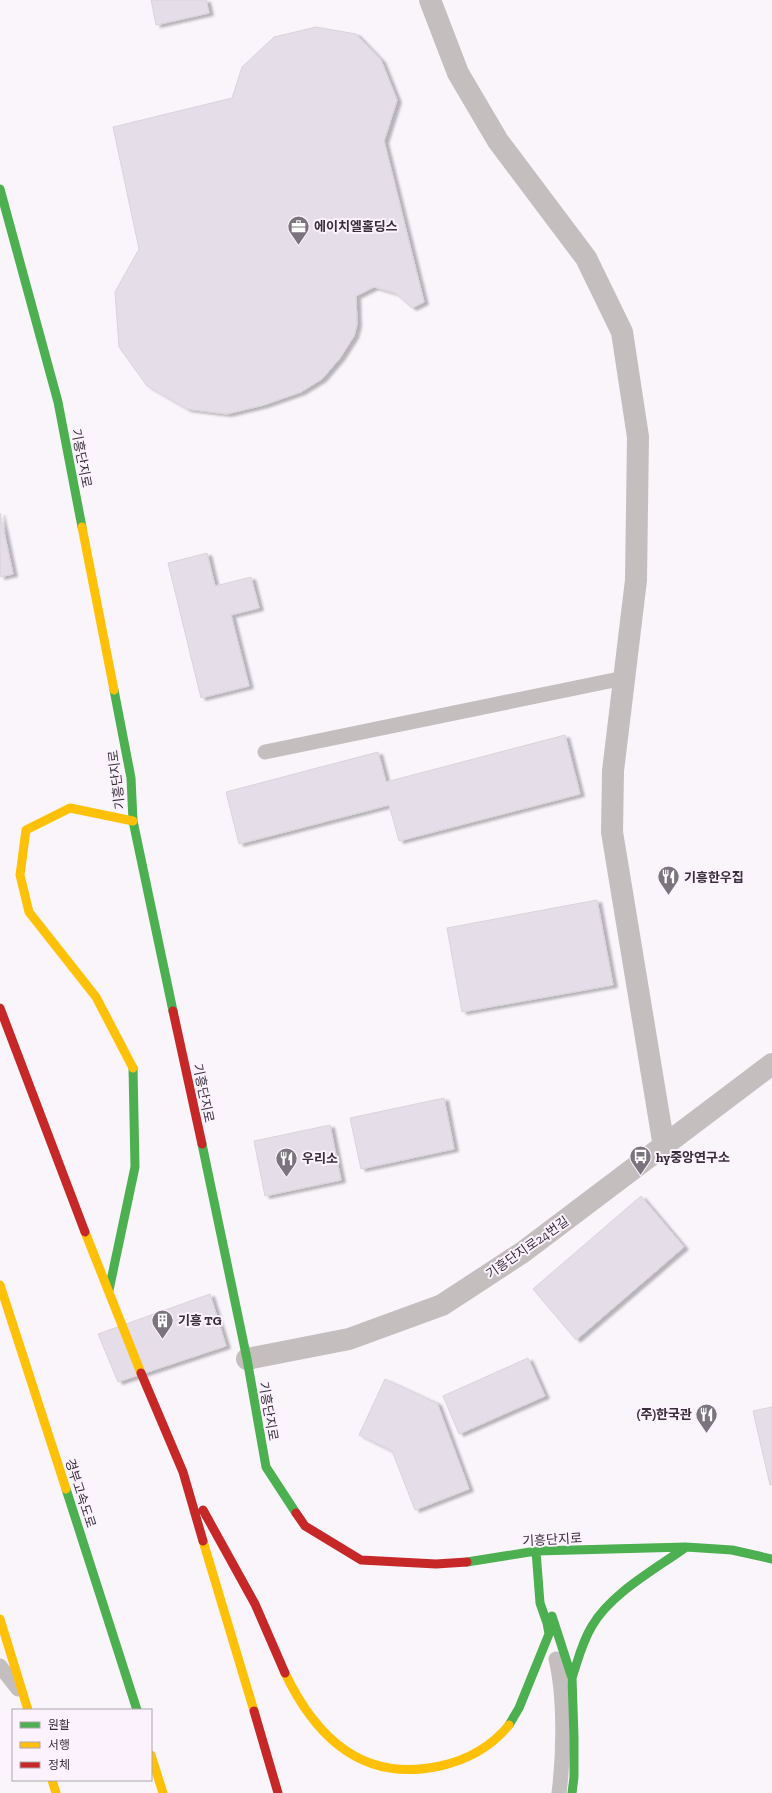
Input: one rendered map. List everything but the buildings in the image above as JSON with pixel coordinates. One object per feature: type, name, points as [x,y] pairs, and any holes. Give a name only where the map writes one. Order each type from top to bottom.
[{"type":"main road","name":"기흥단지로","points":[[0,189],[58,402],[131,778],[133,821],[247,1359],[266,1467],[305,1526],[361,1560],[442,1564],[462,1563],[536,1551],[686,1548],[732,1550],[772,1560]]},
{"type":"main road","points":[[108,1290],[136,1167],[134,1070],[96,997],[30,912],[20,876],[26,830],[70,808],[133,821]]},
{"type":"main road","points":[[0,1008],[128,1343],[182,1472],[278,1793]]},
{"type":"main road","name":"경부고속도로","points":[[0,1285],[137,1709]]},
{"type":"main road","points":[[182,1472],[255,1604],[283,1671],[304,1710],[320,1730],[338,1745],[358,1758],[379,1766],[403,1771],[442,1766],[480,1751],[503,1733],[520,1710],[537,1662],[550,1633],[540,1604],[536,1577],[536,1551]]},
{"type":"main road","points":[[572,1678],[584,1640],[596,1619],[608,1606],[686,1548]]},
{"type":"main road","points":[[536,1551],[548,1603],[572,1678],[574,1737],[574,1777],[572,1793]]},
{"type":"main road","points":[[0,1619],[26,1704]]},
{"type":"main road","points":[[152,1758],[163,1793]]},
{"type":"main road","points":[[52,1781],[56,1793]]},
{"type":"street","points":[[430,0],[458,73],[498,141],[586,258],[622,332],[638,437],[636,580],[613,771],[612,832],[664,1147]]},
{"type":"street","name":"기흥단지로24번길","points":[[247,1359],[350,1339],[442,1305],[522,1252],[664,1147],[772,1064]]},
{"type":"lane","points":[[264,752],[624,678]]},
{"type":"lane","points":[[550,1633],[561,1678],[562,1763],[559,1793]]},
{"type":"lane","points":[[0,1666],[26,1704]]},
{"type":"traffic: fast","points":[[0,189],[58,402],[82,527]]},
{"type":"traffic: fast","points":[[114,690],[131,778],[133,821],[173,1011]]},
{"type":"traffic: fast","points":[[109,1290],[135,1167],[133,1068]]},
{"type":"traffic: fast","points":[[202,1144],[247,1359],[266,1467],[296,1513]]},
{"type":"traffic: fast","points":[[66,1489],[137,1709]]},
{"type":"traffic: fast","points":[[467,1562],[536,1551],[686,1547],[732,1550],[772,1559]]},
{"type":"traffic: fast","points":[[572,1678],[580,1651],[592,1626],[600,1614],[622,1592],[686,1547]]},
{"type":"traffic: fast","points":[[509,1725],[519,1708],[549,1634],[540,1603],[536,1551]]},
{"type":"traffic: fast","points":[[552,1616],[572,1678],[574,1737],[574,1777],[572,1793]]},
{"type":"traffic: slow","points":[[82,527],[114,690]]},
{"type":"traffic: slow","points":[[133,821],[70,808],[26,830],[20,875],[29,912],[96,997],[133,1068]]},
{"type":"traffic: slow","points":[[85,1232],[141,1373]]},
{"type":"traffic: slow","points":[[0,1285],[66,1489]]},
{"type":"traffic: slow","points":[[203,1541],[254,1711]]},
{"type":"traffic: slow","points":[[0,1619],[28,1709]]},
{"type":"traffic: slow","points":[[285,1673],[297,1696],[311,1717],[327,1735],[345,1750],[365,1761],[388,1768],[413,1770],[440,1766],[460,1760],[478,1752],[494,1740],[509,1725]]},
{"type":"traffic: slow","points":[[152,1758],[163,1793]]},
{"type":"traffic: slow","points":[[52,1781],[56,1793]]},
{"type":"traffic: jam","points":[[0,1008],[85,1232]]},
{"type":"traffic: jam","points":[[173,1011],[202,1144]]},
{"type":"traffic: jam","points":[[141,1373],[183,1472],[203,1541]]},
{"type":"traffic: jam","points":[[203,1510],[255,1604],[285,1673]]},
{"type":"traffic: jam","points":[[296,1513],[305,1526],[361,1560],[436,1564],[467,1562]]},
{"type":"traffic: jam","points":[[254,1711],[278,1793]]},
{"type":"place","name":"에이치엘홀딩스","points":[[299,246]]},
{"type":"place","name":"기흥한우집","points":[[668,896]]},
{"type":"place","name":"hy중앙연구소","points":[[641,1176]]},
{"type":"place","name":"우리소","points":[[286,1178]]},
{"type":"place","name":"기흥 TG","points":[[163,1340]]},
{"type":"place","name":"(주)한국관","points":[[707,1434]]}]
